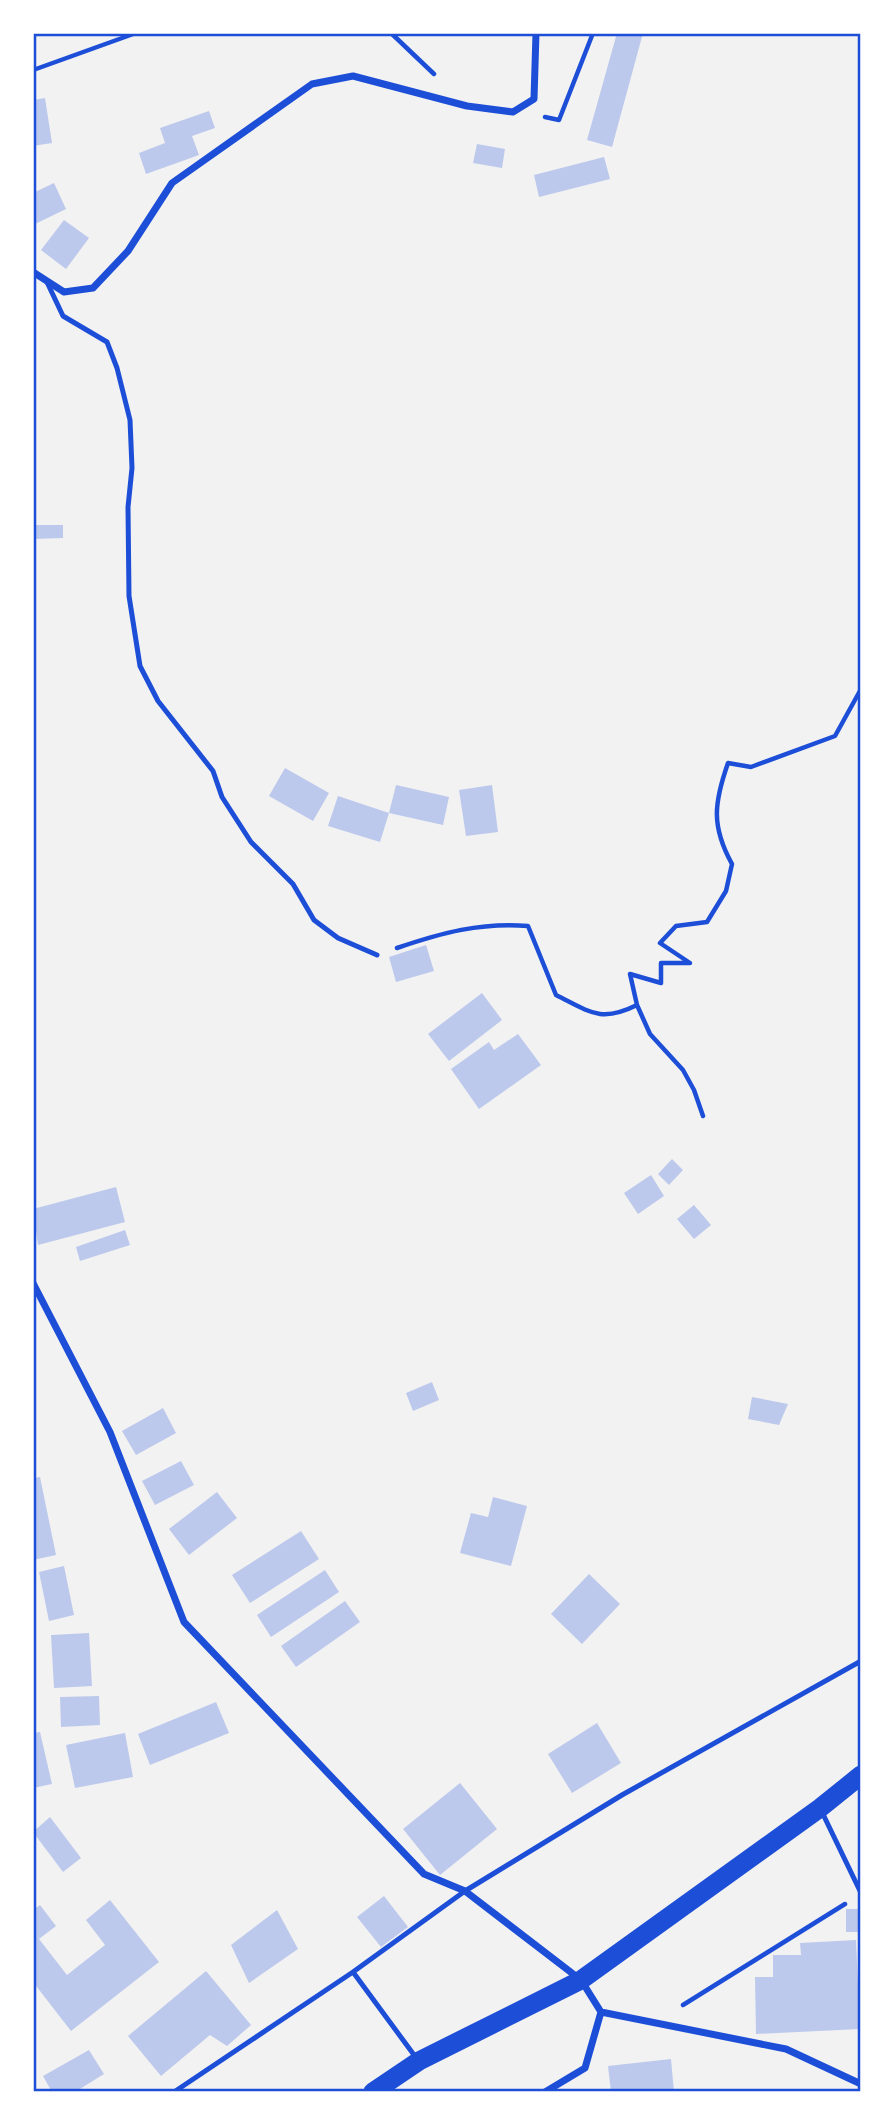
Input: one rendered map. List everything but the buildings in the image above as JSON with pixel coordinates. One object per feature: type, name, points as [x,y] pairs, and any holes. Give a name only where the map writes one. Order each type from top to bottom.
[{"type":"highway","points":[[373,2092],[419,2062],[581,1980],[820,1808],[861,1775]]},
{"type":"street","points":[[33,272],[64,292],[93,288],[128,251],[172,183],[313,84],[353,76],[467,106],[513,112],[534,99],[536,33]]},
{"type":"street","points":[[33,1283],[110,1432],[184,1622],[424,1874],[465,1891],[581,1980],[601,2012],[786,2049],[861,2084]]},
{"type":"street","points":[[545,2092],[585,2068],[601,2012]]},
{"type":"lane","points":[[46,280],[63,316],[107,342],[121,381],[130,420],[132,468],[128,507],[128,596],[140,666],[158,701],[213,771],[222,797],[251,842],[293,884],[314,920],[338,938],[377,956]]},
{"type":"lane","points":[[174,2092],[353,1972],[465,1891],[622,1795],[861,1661]]},
{"type":"lane","points":[[820,1808],[861,1893]]},
{"type":"lane","points":[[353,1972],[419,2062]]},
{"type":"path","points":[[36,69],[136,33]]},
{"type":"path","points":[[391,33],[467,106]]},
{"type":"path","points":[[513,112],[559,120],[593,33]]},
{"type":"path","points":[[702,1116],[684,1070],[650,1034],[637,1005],[630,974],[661,983],[662,963],[690,963],[660,943],[676,926],[707,922],[726,891],[732,864],[723,848],[715,812],[728,763],[751,767],[835,736],[861,689]]},
{"type":"path","points":[[377,956],[432,936],[495,923],[528,926],[556,995],[587,1011],[614,1017],[637,1005]]},
{"type":"path","points":[[654,2023],[849,1901]]}]
